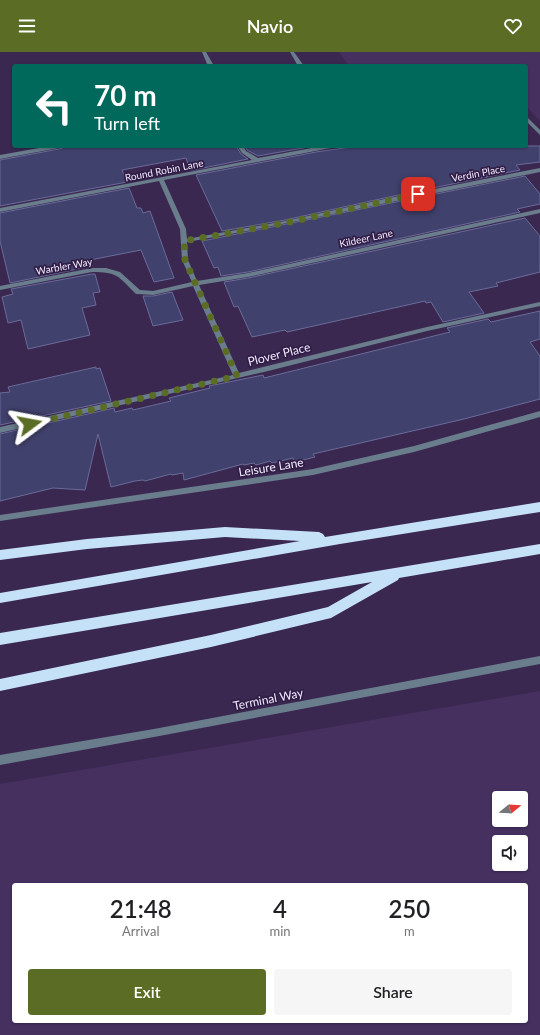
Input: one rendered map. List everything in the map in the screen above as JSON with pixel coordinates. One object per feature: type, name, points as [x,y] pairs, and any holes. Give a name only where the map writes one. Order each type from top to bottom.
[{"type":"highway","points":[[0,598],[340,538],[540,507]]},
{"type":"highway","points":[[0,555],[87,544],[225,532],[340,538]]},
{"type":"highway","points":[[0,640],[540,549]]},
{"type":"highway","points":[[0,685],[211,641],[331,612],[402,572]]},
{"type":"street","points":[[204,52],[210,64]]},
{"type":"street","points":[[292,52],[300,64]]},
{"type":"street","points":[[528,120],[540,133]]},
{"type":"street","points":[[0,157],[48,148]]},
{"type":"street","points":[[241,148],[244,152],[257,160]]},
{"type":"street","name":"Round Robin Lane","points":[[0,210],[320,148]]},
{"type":"street","name":"Verdin Place","points":[[184,241],[285,223],[389,200],[540,170]]},
{"type":"street","points":[[161,179],[183,229],[185,260],[237,376]]},
{"type":"street","name":"Kildeer Lane","points":[[196,283],[248,275],[540,212]]},
{"type":"street","name":"Warbler Way","points":[[0,288],[92,270],[106,270],[118,273],[138,292],[153,293],[196,283]]},
{"type":"street","name":"Plover Place","points":[[0,430],[237,376],[427,329],[540,304]]},
{"type":"street","name":"Leisure Lane","points":[[0,518],[313,472],[414,449],[540,414]]},
{"type":"street","name":"Terminal Way","points":[[0,760],[154,733],[540,660]]},
{"type":"shaded area","points":[[339,52],[540,52],[540,120],[528,108],[528,64],[348,64]]},
{"type":"shaded area","points":[[540,691],[540,1035],[0,1035],[0,784]]},
{"type":"building","points":[[528,146],[540,146],[540,162],[516,165],[520,170],[285,220],[222,231],[196,175],[344,148],[528,148]]},
{"type":"building","points":[[237,148],[241,154],[248,159],[190,170],[186,158],[122,170],[127,182],[0,206],[0,160],[59,149]]},
{"type":"building","points":[[246,148],[303,148],[258,156]]},
{"type":"building","points":[[525,176],[540,194],[540,204],[517,209],[520,212],[248,272],[221,276],[218,267],[214,268],[202,241]]},
{"type":"building","points":[[129,188],[137,208],[141,208],[143,213],[150,211],[174,278],[154,282],[141,250],[90,260],[92,266],[10,283],[0,241],[0,213]]},
{"type":"building","points":[[525,218],[540,236],[540,272],[496,283],[498,286],[469,292],[484,313],[443,322],[431,302],[426,303],[425,301],[287,332],[285,330],[252,337],[238,306],[234,307],[224,282],[248,278]]},
{"type":"building","points":[[95,274],[100,292],[93,293],[96,305],[82,308],[90,335],[28,349],[21,320],[8,323],[2,297],[13,294],[11,289]]},
{"type":"building","points":[[172,292],[183,320],[153,326],[143,296],[153,296]]},
{"type":"building","points":[[540,311],[540,339],[530,342],[540,356],[540,399],[464,419],[313,454],[315,457],[295,462],[293,458],[272,463],[270,461],[256,465],[254,463],[243,464],[184,480],[183,473],[171,474],[145,481],[135,481],[111,487],[98,434],[85,490],[53,488],[0,501],[0,434],[114,408],[115,412],[132,408],[133,410],[171,401],[169,398],[210,388],[209,386],[263,375],[264,378],[450,332],[447,328],[488,319],[491,322]]},
{"type":"building","points":[[96,367],[96,369],[100,368],[111,401],[0,425],[0,393],[10,392],[8,387]]},
{"type":"route","points":[[30,424],[237,376],[185,260],[184,241],[285,223],[418,194]]}]
